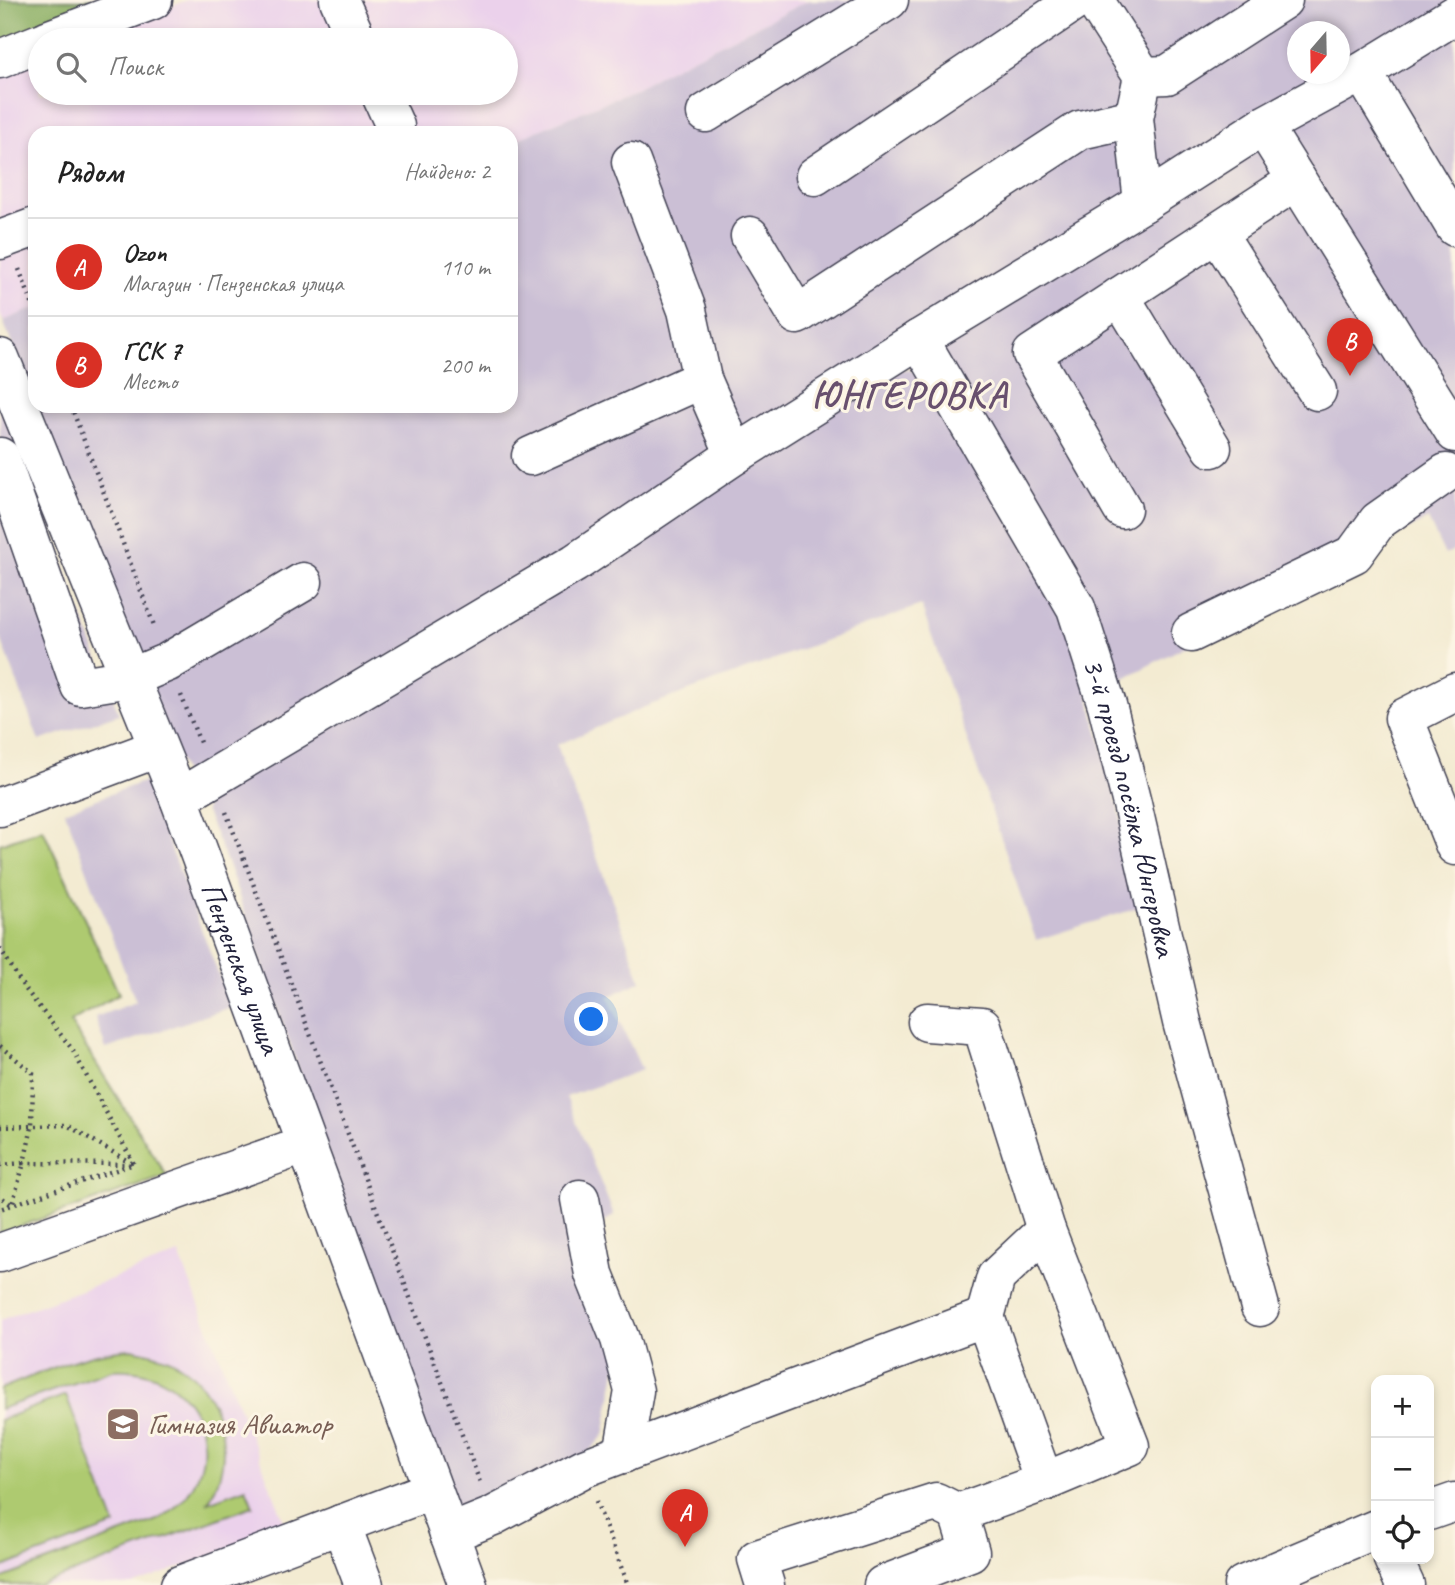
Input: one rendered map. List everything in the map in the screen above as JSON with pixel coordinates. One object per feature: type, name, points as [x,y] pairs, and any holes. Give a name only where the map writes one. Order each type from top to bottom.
[{"type":"street","points":[[79,28],[153,0]]},
{"type":"street","points":[[339,0],[352,28]]},
{"type":"street","points":[[706,113],[889,0]]},
{"type":"street","points":[[1143,76],[1167,75],[1283,0]]},
{"type":"street","points":[[815,176],[1092,1],[1143,76],[1134,118],[1143,203]]},
{"type":"street","points":[[178,798],[575,563],[735,455],[919,339],[1143,203],[1263,126],[1362,72],[1454,17]]},
{"type":"street","points":[[0,59],[28,48]]},
{"type":"street","points":[[1362,72],[1455,228]]},
{"type":"street","points":[[750,236],[797,315],[1080,130],[1134,118]]},
{"type":"street","points":[[1263,126],[1455,433]]},
{"type":"street","points":[[631,162],[687,310],[702,379],[735,455]]},
{"type":"street","points":[[1122,509],[1032,354],[1297,180]]},
{"type":"street","points":[[0,240],[28,230]]},
{"type":"street","points":[[1217,233],[1317,391]]},
{"type":"street","points":[[1120,296],[1212,448]]},
{"type":"street","name":"3-й проезд посёлка Юнгеровка","points":[[919,339],[1076,608],[1107,705],[1182,1022],[1260,1307]]},
{"type":"street","name":"Пензенская улица","points":[[3,375],[178,798],[468,1585]]},
{"type":"street","points":[[531,456],[702,379]]},
{"type":"street","points":[[0,457],[80,686],[130,678],[168,662],[303,582]]},
{"type":"street","points":[[1191,633],[1354,554],[1378,521],[1452,478]]},
{"type":"street","points":[[1455,692],[1404,718],[1455,846]]},
{"type":"street","points":[[0,807],[158,748]]},
{"type":"street","points":[[927,1022],[982,1026],[1046,1230],[1130,1446],[1044,1482],[958,1513]]},
{"type":"street","points":[[0,1253],[304,1144]]},
{"type":"street","points":[[580,1199],[594,1274],[620,1339],[634,1391],[623,1454]]},
{"type":"street","points":[[1044,1482],[985,1317],[996,1277],[1046,1230]]},
{"type":"street","points":[[449,1534],[493,1516],[584,1468],[985,1317]]},
{"type":"street","points":[[180,1585],[432,1490]]},
{"type":"street","points":[[765,1585],[757,1559],[936,1502],[958,1513],[970,1552],[883,1585]]},
{"type":"street","points":[[1434,1509],[1455,1502]]},
{"type":"street","points":[[341,1524],[364,1585]]},
{"type":"street","points":[[1243,1585],[1371,1531]]},
{"type":"street","points":[[1395,1564],[1405,1585]]},
{"type":"path","points":[[74,413],[493,1516]]},
{"type":"path","points":[[0,948],[23,986],[72,1049],[134,1164]]},
{"type":"path","points":[[0,1046],[33,1073],[32,1127],[12,1205]]},
{"type":"path","points":[[0,1127],[67,1125],[134,1164]]},
{"type":"path","points":[[0,1165],[134,1164]]},
{"type":"path","points":[[0,1209],[134,1164]]},
{"type":"path","points":[[0,1196],[12,1205]]},
{"type":"path","points":[[584,1468],[628,1585]]},
{"type":"shaded area","points":[[187,0],[809,0],[634,90],[518,139],[518,126],[28,126],[28,311],[3,321],[0,314],[0,74],[28,63],[28,105],[518,105],[518,28],[116,28]]},
{"type":"shaded area","points":[[809,0],[1455,0],[1455,549],[1445,555],[1428,519],[1117,682],[923,331],[514,585],[185,775],[40,413],[518,413],[518,139],[634,90]]},
{"type":"shaded area","points":[[28,311],[28,384],[3,321]]},
{"type":"shaded area","points":[[889,369],[910,370],[929,380],[1070,626],[1144,906],[1036,940],[921,605],[642,708],[557,745],[641,981],[608,997],[642,1070],[566,1097],[614,1215],[580,1239],[619,1354],[604,1435],[584,1457],[453,1517],[229,867],[205,810],[213,793]]},
{"type":"shaded area","points":[[0,400],[119,714],[39,741],[0,636]]},
{"type":"shaded area","points":[[145,781],[231,1007],[106,1049],[95,1017],[136,1002],[65,811]]},
{"type":"shaded area","name":"Гимназия Авиатор","points":[[179,1254],[287,1528],[132,1585],[0,1585],[0,1320]]},
{"type":"green space","points":[[0,0],[123,0],[51,28],[28,28],[28,37],[0,48]]},
{"type":"green space","points":[[43,829],[119,994],[70,1022],[167,1176],[0,1233],[0,844]]},
{"type":"green space","points":[[131,1349],[173,1361],[190,1373],[214,1405],[223,1444],[222,1464],[217,1484],[208,1502],[246,1488],[253,1506],[40,1585],[0,1585],[0,1579],[157,1520],[182,1500],[198,1476],[203,1451],[200,1426],[189,1403],[170,1384],[144,1373],[112,1370],[0,1409],[0,1389],[81,1358]]},
{"type":"green space","points":[[66,1395],[115,1525],[0,1568],[0,1420]]},
{"type":"place","name":"ГСК 7","points":[[1350,376]]},
{"type":"place","name":"Гимназия Авиатор","points":[[123,1424]]},
{"type":"place","name":"Ozon","points":[[685,1547]]},
{"type":"district","name":"ЮНГЕРОВКА","points":[[910,394]]}]
